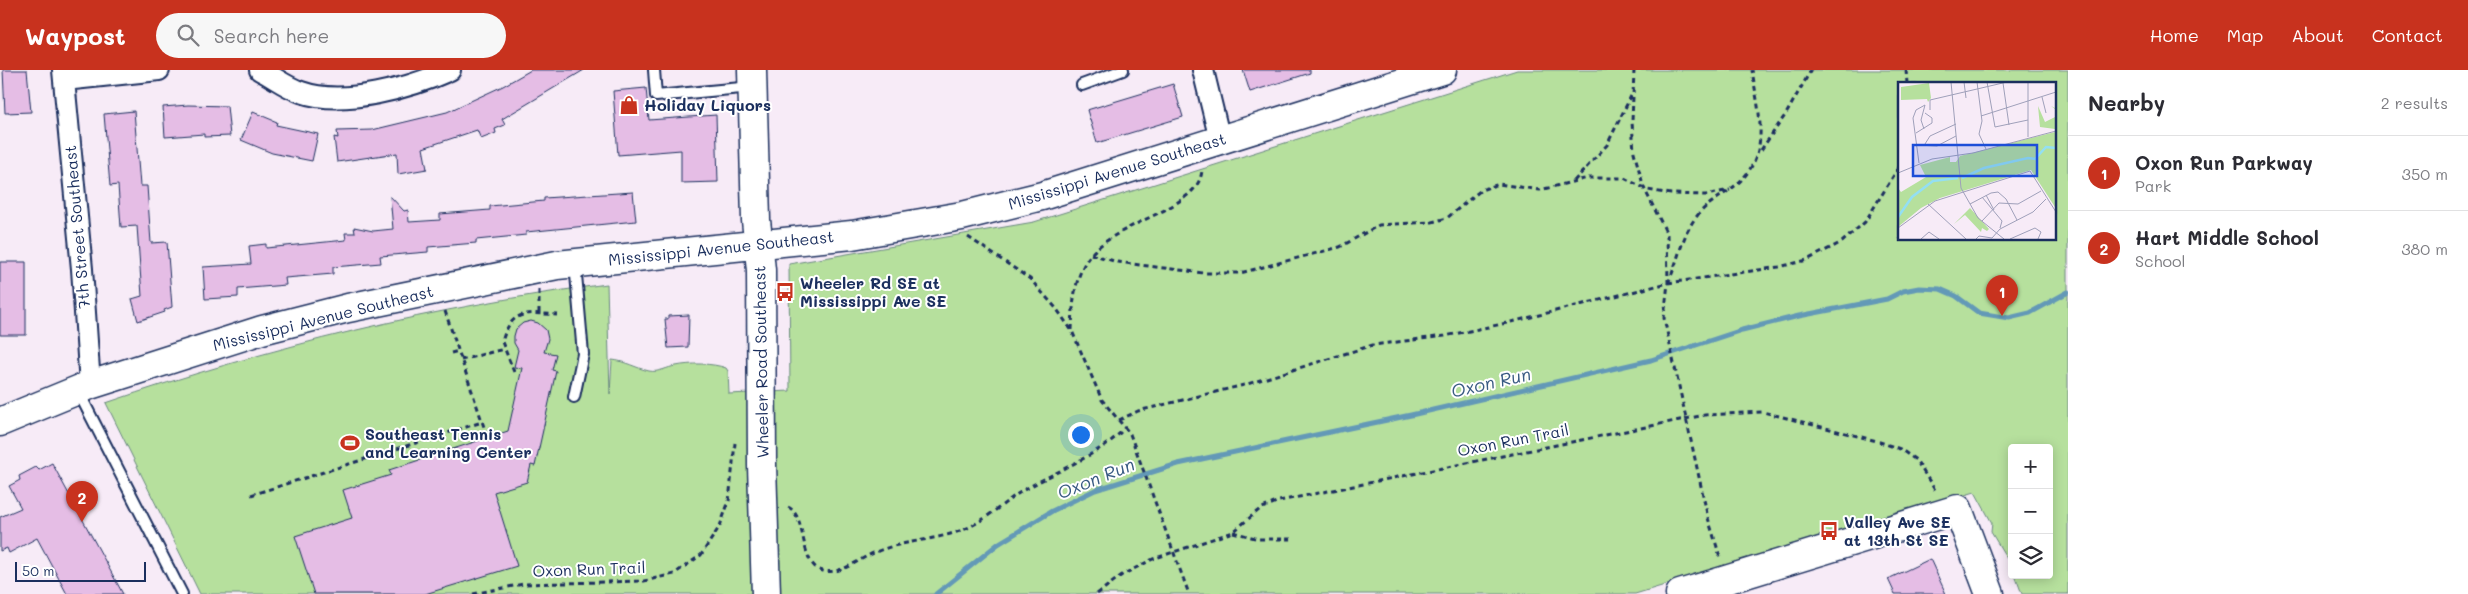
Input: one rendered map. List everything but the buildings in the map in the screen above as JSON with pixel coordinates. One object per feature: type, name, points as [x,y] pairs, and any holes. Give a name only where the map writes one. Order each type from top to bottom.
[{"type":"main road","name":"Mississippi Avenue Southeast","points":[[0,422],[83,387],[262,330],[348,308],[510,273],[575,262],[881,231],[992,209],[1042,196],[1442,70]]},
{"type":"main road","name":"Wheeler Road Southeast","points":[[752,79],[756,220],[761,270],[762,465],[766,589]]},
{"type":"main road","points":[[1680,594],[1958,510],[1990,594]]},
{"type":"street","points":[[64,75],[159,70]]},
{"type":"street","points":[[260,70],[300,92],[328,97],[351,96],[394,88],[450,70]]},
{"type":"street","points":[[1203,70],[1220,140]]},
{"type":"street","name":"7th Street Southeast","points":[[64,75],[82,269],[83,387]]},
{"type":"lane","points":[[654,70],[656,96],[752,79]]},
{"type":"lane","points":[[1082,84],[1100,74],[1124,70]]},
{"type":"lane","points":[[574,397],[583,354],[575,262]]},
{"type":"lane","points":[[83,387],[182,594]]},
{"type":"path","points":[[1634,70],[1632,95],[1634,152],[1644,188],[1666,234],[1668,283],[1664,318],[1708,518],[1722,564]]},
{"type":"path","points":[[1752,70],[1758,114],[1759,152]]},
{"type":"path","points":[[1668,283],[1693,220],[1703,209],[1730,190],[1751,169],[1759,152],[1786,114],[1811,70]]},
{"type":"path","points":[[1573,182],[1607,145],[1632,95]]},
{"type":"path","points":[[1072,331],[1075,289],[1081,270],[1090,254],[1125,228],[1189,195],[1199,184],[1201,166]]},
{"type":"path","points":[[1119,420],[1138,411],[1244,385],[1373,345],[1445,336],[1507,324],[1668,283],[1779,267],[1818,256],[1842,242],[1865,222],[1898,169]]},
{"type":"path","points":[[1090,254],[1117,262],[1203,273],[1240,273],[1340,246],[1380,225],[1432,222],[1447,218],[1490,186],[1499,184],[1540,190],[1588,178],[1624,178],[1644,188],[1659,192],[1695,195],[1730,190]]},
{"type":"path","points":[[966,236],[1030,279],[1051,302],[1072,331],[1098,393],[1130,434],[1189,594]]},
{"type":"path","points":[[539,287],[539,314]]},
{"type":"path","points":[[444,305],[487,436]]},
{"type":"path","points":[[514,372],[502,342],[504,332],[513,319],[528,313],[558,315]]},
{"type":"path","points":[[462,360],[504,349]]},
{"type":"path","points":[[451,353],[458,351]]},
{"type":"path","name":"Oxon Run Trail","points":[[1096,594],[1139,566],[1173,552],[1233,532],[1260,510],[1291,498],[1686,418],[1729,413],[1763,412],[1877,441],[1900,449],[1916,460],[1935,490]]},
{"type":"path","points":[[252,495],[482,422]]},
{"type":"path","points":[[788,507],[797,519],[812,564],[820,570],[836,571],[876,551],[945,535],[971,526],[1033,485],[1110,442],[1125,427]]},
{"type":"path","name":"Oxon Run Trail","points":[[473,594],[522,584],[644,581],[674,574],[701,555],[720,526],[729,501],[735,443]]},
{"type":"path","points":[[1233,532],[1259,539],[1295,539]]},
{"type":"green space","points":[[1517,70],[2068,70],[2068,594],[2022,594],[2016,579],[2053,579],[2053,444],[2008,444],[2008,560],[1991,532],[1992,523],[1975,492],[1635,594],[200,594],[106,403],[229,364],[354,331],[480,304],[607,284],[610,394],[612,360],[653,371],[688,364],[721,366],[728,371],[729,394],[790,391],[789,264],[1034,222]]},
{"type":"waterway","name":"Oxon Run","points":[[936,594],[998,544],[1052,511],[1095,490],[1178,464],[1411,415],[1651,360],[1742,330],[1799,316],[1887,299],[1903,291],[1919,288],[1940,289],[1956,296],[1979,313],[2009,318],[2030,313],[2068,292]]},
{"type":"place","name":"Holiday Liquors","points":[[629,105]]},
{"type":"place","name":"Wheeler Rd SE at Mississippi Ave SE","points":[[785,292]]},
{"type":"place","name":"Oxon Run Parkway","points":[[2002,316]]},
{"type":"place","name":"Southeast Tennis and Learning Center","points":[[350,443]]},
{"type":"place","name":"Hart Middle School","points":[[82,522]]},
{"type":"place","name":"Valley Ave SE at 13th St SE","points":[[1829,531]]}]
